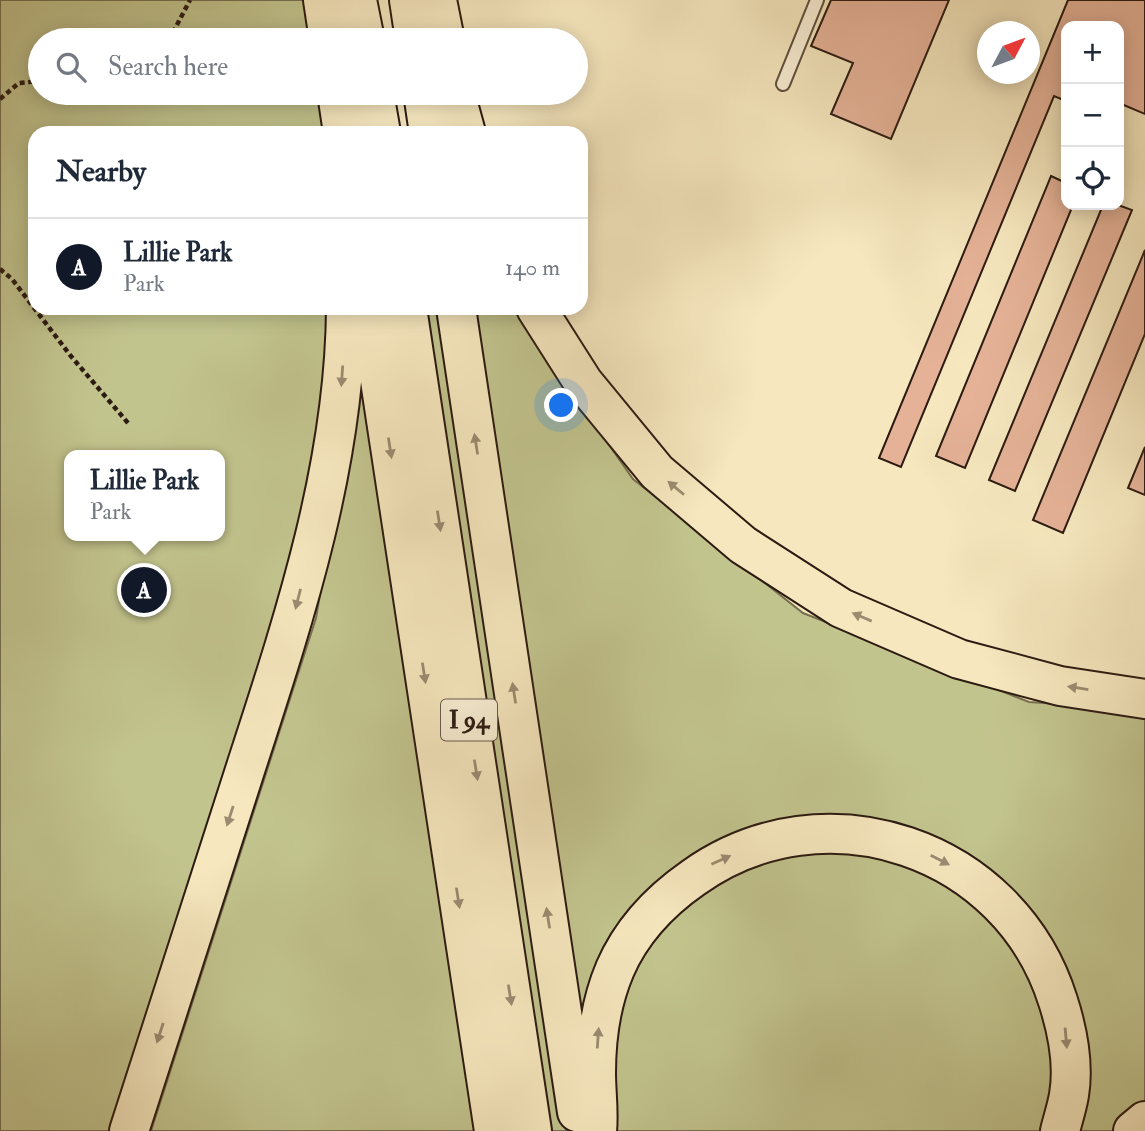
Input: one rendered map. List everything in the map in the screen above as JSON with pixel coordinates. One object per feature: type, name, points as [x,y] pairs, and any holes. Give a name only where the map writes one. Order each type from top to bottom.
[{"type":"highway","points":[[323,0],[327,28]]},
{"type":"highway","points":[[358,0],[363,28]]},
{"type":"highway","points":[[409,0],[413,28]]},
{"type":"highway","points":[[437,0],[442,28]]},
{"type":"highway","points":[[338,105],[341,126]]},
{"type":"highway","points":[[376,105],[380,126]]},
{"type":"highway","points":[[425,105],[428,126]]},
{"type":"highway","points":[[458,105],[464,126]]},
{"type":"highway","points":[[129,1131],[291,629],[330,465],[341,390],[346,315]]},
{"type":"highway","points":[[370,315],[494,1131]]},
{"type":"highway","name":"I 94","points":[[408,315],[532,1131]]},
{"type":"highway","name":"I 94","points":[[457,315],[580,1131]]},
{"type":"highway","points":[[540,315],[583,382],[657,472],[743,545],[841,608],[959,659],[1060,686],[1145,699]]},
{"type":"highway","points":[[597,1131],[596,1071],[600,1015],[615,968],[635,932],[672,892],[714,863],[768,840],[827,832],[893,840],[943,860],[988,892],[1024,930],[1051,979],[1066,1029],[1070,1093],[1060,1131]]},
{"type":"highway","points":[[1133,1131],[1145,1121]]},
{"type":"lane","points":[[783,84],[817,0]]},
{"type":"path","points":[[175,28],[190,0]]},
{"type":"path","points":[[0,99],[19,83],[28,82]]},
{"type":"path","points":[[0,269],[12,279],[28,300]]},
{"type":"path","points":[[39,315],[69,355],[128,423]]},
{"type":"green space","points":[[0,0],[314,0],[319,28],[28,28],[28,105],[328,105],[329,126],[28,126],[28,315],[337,315],[316,479],[116,1131],[0,1131]]},
{"type":"green space","points":[[388,315],[518,315],[633,479],[803,613],[1029,702],[1145,710],[1145,1131],[151,1131],[316,618],[356,384]]},
{"type":"building","points":[[831,0],[949,0],[891,139],[831,114],[853,63],[811,46]]},
{"type":"building","points":[[1068,0],[1145,0],[1145,114],[1124,105],[1124,21],[1061,21],[1061,99],[1054,96],[901,467],[879,458],[1033,84],[1040,84],[1040,68]]},
{"type":"building","points":[[1051,176],[1061,181],[1061,210],[1071,210],[965,468],[936,456]]},
{"type":"building","points":[[1124,207],[1132,210],[1015,491],[989,480],[1101,210],[1124,210]]},
{"type":"building","points":[[1145,250],[1145,334],[1063,533],[1033,520]]},
{"type":"building","points":[[1145,447],[1145,495],[1128,488]]},
{"type":"place","name":"Lillie Park","points":[[144,590]]}]
